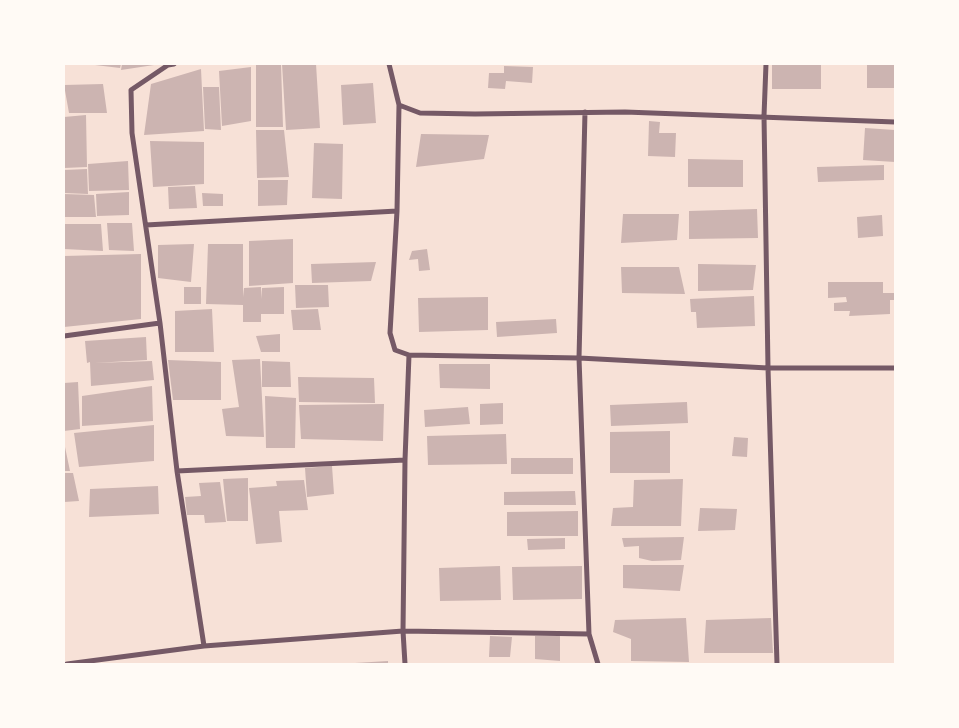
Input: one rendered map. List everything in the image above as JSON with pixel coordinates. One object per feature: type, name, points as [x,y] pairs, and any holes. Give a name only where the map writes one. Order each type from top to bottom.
[{"type":"street","points":[[174,64],[168,65],[131,90],[132,133],[160,322],[177,470],[204,646]]},
{"type":"street","points":[[389,64],[399,105],[398,211],[390,333],[395,350],[409,355],[579,358],[768,368],[895,368]]},
{"type":"street","points":[[766,64],[764,116],[768,368],[777,664]]},
{"type":"street","points":[[399,105],[420,113],[624,112],[895,122]]},
{"type":"street","points":[[586,112],[579,358],[589,634],[598,664]]},
{"type":"street","points":[[146,225],[398,211]]},
{"type":"street","points":[[64,336],[160,322]]},
{"type":"street","points":[[405,664],[403,631],[405,460],[409,355]]},
{"type":"street","points":[[177,470],[405,460]]},
{"type":"street","points":[[67,664],[204,646],[403,631],[589,634]]},
{"type":"building","points":[[95,64],[121,64],[120,68]]},
{"type":"building","points":[[122,64],[154,64],[154,65],[121,70]]},
{"type":"building","points":[[256,64],[281,64],[283,127],[256,127]]},
{"type":"building","points":[[282,64],[316,64],[320,128],[286,130]]},
{"type":"building","points":[[772,64],[821,64],[821,89],[772,89]]},
{"type":"building","points":[[867,64],[895,64],[895,88],[867,88]]},
{"type":"building","points":[[504,66],[533,67],[532,83],[506,81],[505,89],[488,88],[489,73],[504,73]]},
{"type":"building","points":[[251,67],[251,121],[222,126],[219,71]]},
{"type":"building","points":[[201,69],[204,131],[144,135],[151,84]]},
{"type":"building","points":[[373,83],[376,123],[343,125],[341,85]]},
{"type":"building","points":[[103,84],[107,113],[69,113],[64,85]]},
{"type":"building","points":[[203,87],[219,87],[221,130],[205,129]]},
{"type":"building","points":[[86,115],[87,167],[64,168],[64,117]]},
{"type":"building","points":[[649,121],[660,122],[659,133],[676,133],[675,157],[648,156]]},
{"type":"building","points":[[865,128],[895,130],[895,162],[863,160]]},
{"type":"building","points":[[256,130],[284,130],[289,177],[257,178]]},
{"type":"building","points":[[421,134],[489,135],[484,159],[416,167]]},
{"type":"building","points":[[150,141],[204,142],[204,184],[153,187]]},
{"type":"building","points":[[314,143],[343,144],[342,199],[312,198]]},
{"type":"building","points":[[688,159],[743,160],[743,187],[688,187]]},
{"type":"building","points":[[128,161],[129,190],[89,191],[88,164]]},
{"type":"building","points":[[884,165],[884,180],[818,182],[817,167]]},
{"type":"building","points":[[87,169],[88,194],[64,193],[64,170]]},
{"type":"building","points":[[258,180],[288,180],[287,205],[258,206]]},
{"type":"building","points":[[195,186],[197,208],[169,209],[168,187]]},
{"type":"building","points":[[129,192],[129,215],[97,216],[96,194]]},
{"type":"building","points":[[202,193],[223,194],[223,206],[203,206]]},
{"type":"building","points":[[64,194],[94,195],[96,217],[64,217]]},
{"type":"building","points":[[757,209],[758,238],[689,239],[689,211]]},
{"type":"building","points":[[623,214],[679,214],[677,240],[621,243]]},
{"type":"building","points":[[882,215],[883,236],[858,238],[857,217]]},
{"type":"building","points":[[107,223],[132,223],[134,251],[109,250]]},
{"type":"building","points":[[64,224],[101,224],[103,251],[64,249]]},
{"type":"building","points":[[293,239],[293,283],[249,286],[249,241]]},
{"type":"building","points":[[194,244],[191,282],[158,278],[158,245]]},
{"type":"building","points":[[208,244],[243,244],[243,297],[244,288],[261,287],[261,299],[262,288],[284,287],[284,314],[261,314],[261,322],[243,322],[243,305],[206,304]]},
{"type":"building","points":[[427,249],[430,270],[419,271],[418,259],[409,260],[412,251]]},
{"type":"building","points":[[141,254],[141,319],[64,327],[64,256]]},
{"type":"building","points":[[376,262],[371,281],[312,283],[311,264]]},
{"type":"building","points":[[698,264],[756,265],[753,290],[698,291]]},
{"type":"building","points":[[621,267],[679,267],[685,294],[622,293]]},
{"type":"building","points":[[828,282],[883,282],[883,293],[895,293],[895,300],[890,300],[890,314],[849,316],[850,311],[834,311],[834,303],[847,302],[846,297],[828,298]]},
{"type":"building","points":[[295,285],[328,285],[329,307],[296,308]]},
{"type":"building","points":[[184,287],[201,287],[201,304],[184,304]]},
{"type":"building","points":[[754,296],[755,326],[697,328],[696,312],[691,312],[690,299]]},
{"type":"building","points":[[488,297],[488,330],[419,332],[418,298]]},
{"type":"building","points":[[212,309],[214,352],[175,352],[175,311]]},
{"type":"building","points":[[318,309],[321,330],[293,330],[291,310]]},
{"type":"building","points":[[556,319],[557,333],[497,337],[496,322]]},
{"type":"building","points":[[280,334],[280,352],[261,352],[256,336]]},
{"type":"building","points":[[146,337],[147,360],[94,363],[152,361],[154,380],[91,386],[90,362],[87,363],[85,341]]},
{"type":"building","points":[[260,359],[264,437],[226,436],[222,409],[239,407],[232,360]]},
{"type":"building","points":[[168,360],[221,362],[221,400],[173,400]]},
{"type":"building","points":[[262,361],[290,362],[291,387],[262,387]]},
{"type":"building","points":[[439,364],[490,364],[490,389],[440,388]]},
{"type":"building","points":[[298,377],[374,378],[375,403],[299,402]]},
{"type":"building","points":[[78,382],[80,429],[64,431],[64,383]]},
{"type":"building","points":[[152,386],[153,421],[82,426],[82,396]]},
{"type":"building","points":[[265,396],[296,398],[295,448],[266,448]]},
{"type":"building","points":[[687,402],[688,423],[611,426],[610,405]]},
{"type":"building","points":[[503,403],[503,424],[480,425],[480,404]]},
{"type":"building","points":[[384,404],[383,441],[301,439],[299,405]]},
{"type":"building","points":[[468,407],[470,424],[425,427],[424,410]]},
{"type":"building","points":[[154,425],[154,461],[79,467],[74,433]]},
{"type":"building","points":[[670,431],[670,473],[610,473],[610,432]]},
{"type":"building","points":[[506,434],[507,464],[428,465],[427,436]]},
{"type":"building","points":[[734,437],[748,438],[747,457],[732,456]]},
{"type":"building","points":[[65,447],[70,471],[64,471]]},
{"type":"building","points":[[511,458],[573,458],[573,474],[511,474]]},
{"type":"building","points":[[332,466],[334,494],[307,497],[305,468]]},
{"type":"building","points":[[64,473],[73,473],[79,501],[64,502]]},
{"type":"building","points":[[248,478],[248,521],[227,521],[223,479]]},
{"type":"building","points":[[683,479],[681,526],[611,526],[613,508],[633,507],[634,480]]},
{"type":"building","points":[[304,480],[308,510],[279,511],[282,542],[256,544],[249,488],[277,486],[276,481]]},
{"type":"building","points":[[220,482],[226,522],[205,523],[204,515],[187,515],[185,497],[201,496],[199,483]]},
{"type":"building","points":[[158,486],[159,514],[89,517],[90,489]]},
{"type":"building","points":[[575,491],[576,505],[504,505],[504,492]]},
{"type":"building","points":[[700,508],[737,509],[735,530],[698,531]]},
{"type":"building","points":[[578,511],[578,536],[507,536],[507,512]]},
{"type":"building","points":[[684,537],[681,560],[652,561],[639,558],[639,546],[624,547],[622,538]]},
{"type":"building","points":[[565,538],[565,549],[528,550],[527,539]]},
{"type":"building","points":[[623,565],[684,565],[680,591],[623,588]]},
{"type":"building","points":[[500,566],[501,600],[440,601],[439,568]]},
{"type":"building","points":[[582,566],[582,599],[513,600],[512,567]]},
{"type":"building","points":[[686,618],[689,662],[631,661],[631,639],[613,632],[615,620]]},
{"type":"building","points":[[771,618],[773,653],[704,653],[706,620]]},
{"type":"building","points":[[490,636],[512,637],[510,657],[489,657]]},
{"type":"building","points":[[535,636],[560,636],[560,661],[535,659]]},
{"type":"building","points":[[388,661],[388,664],[355,664],[355,663]]}]
